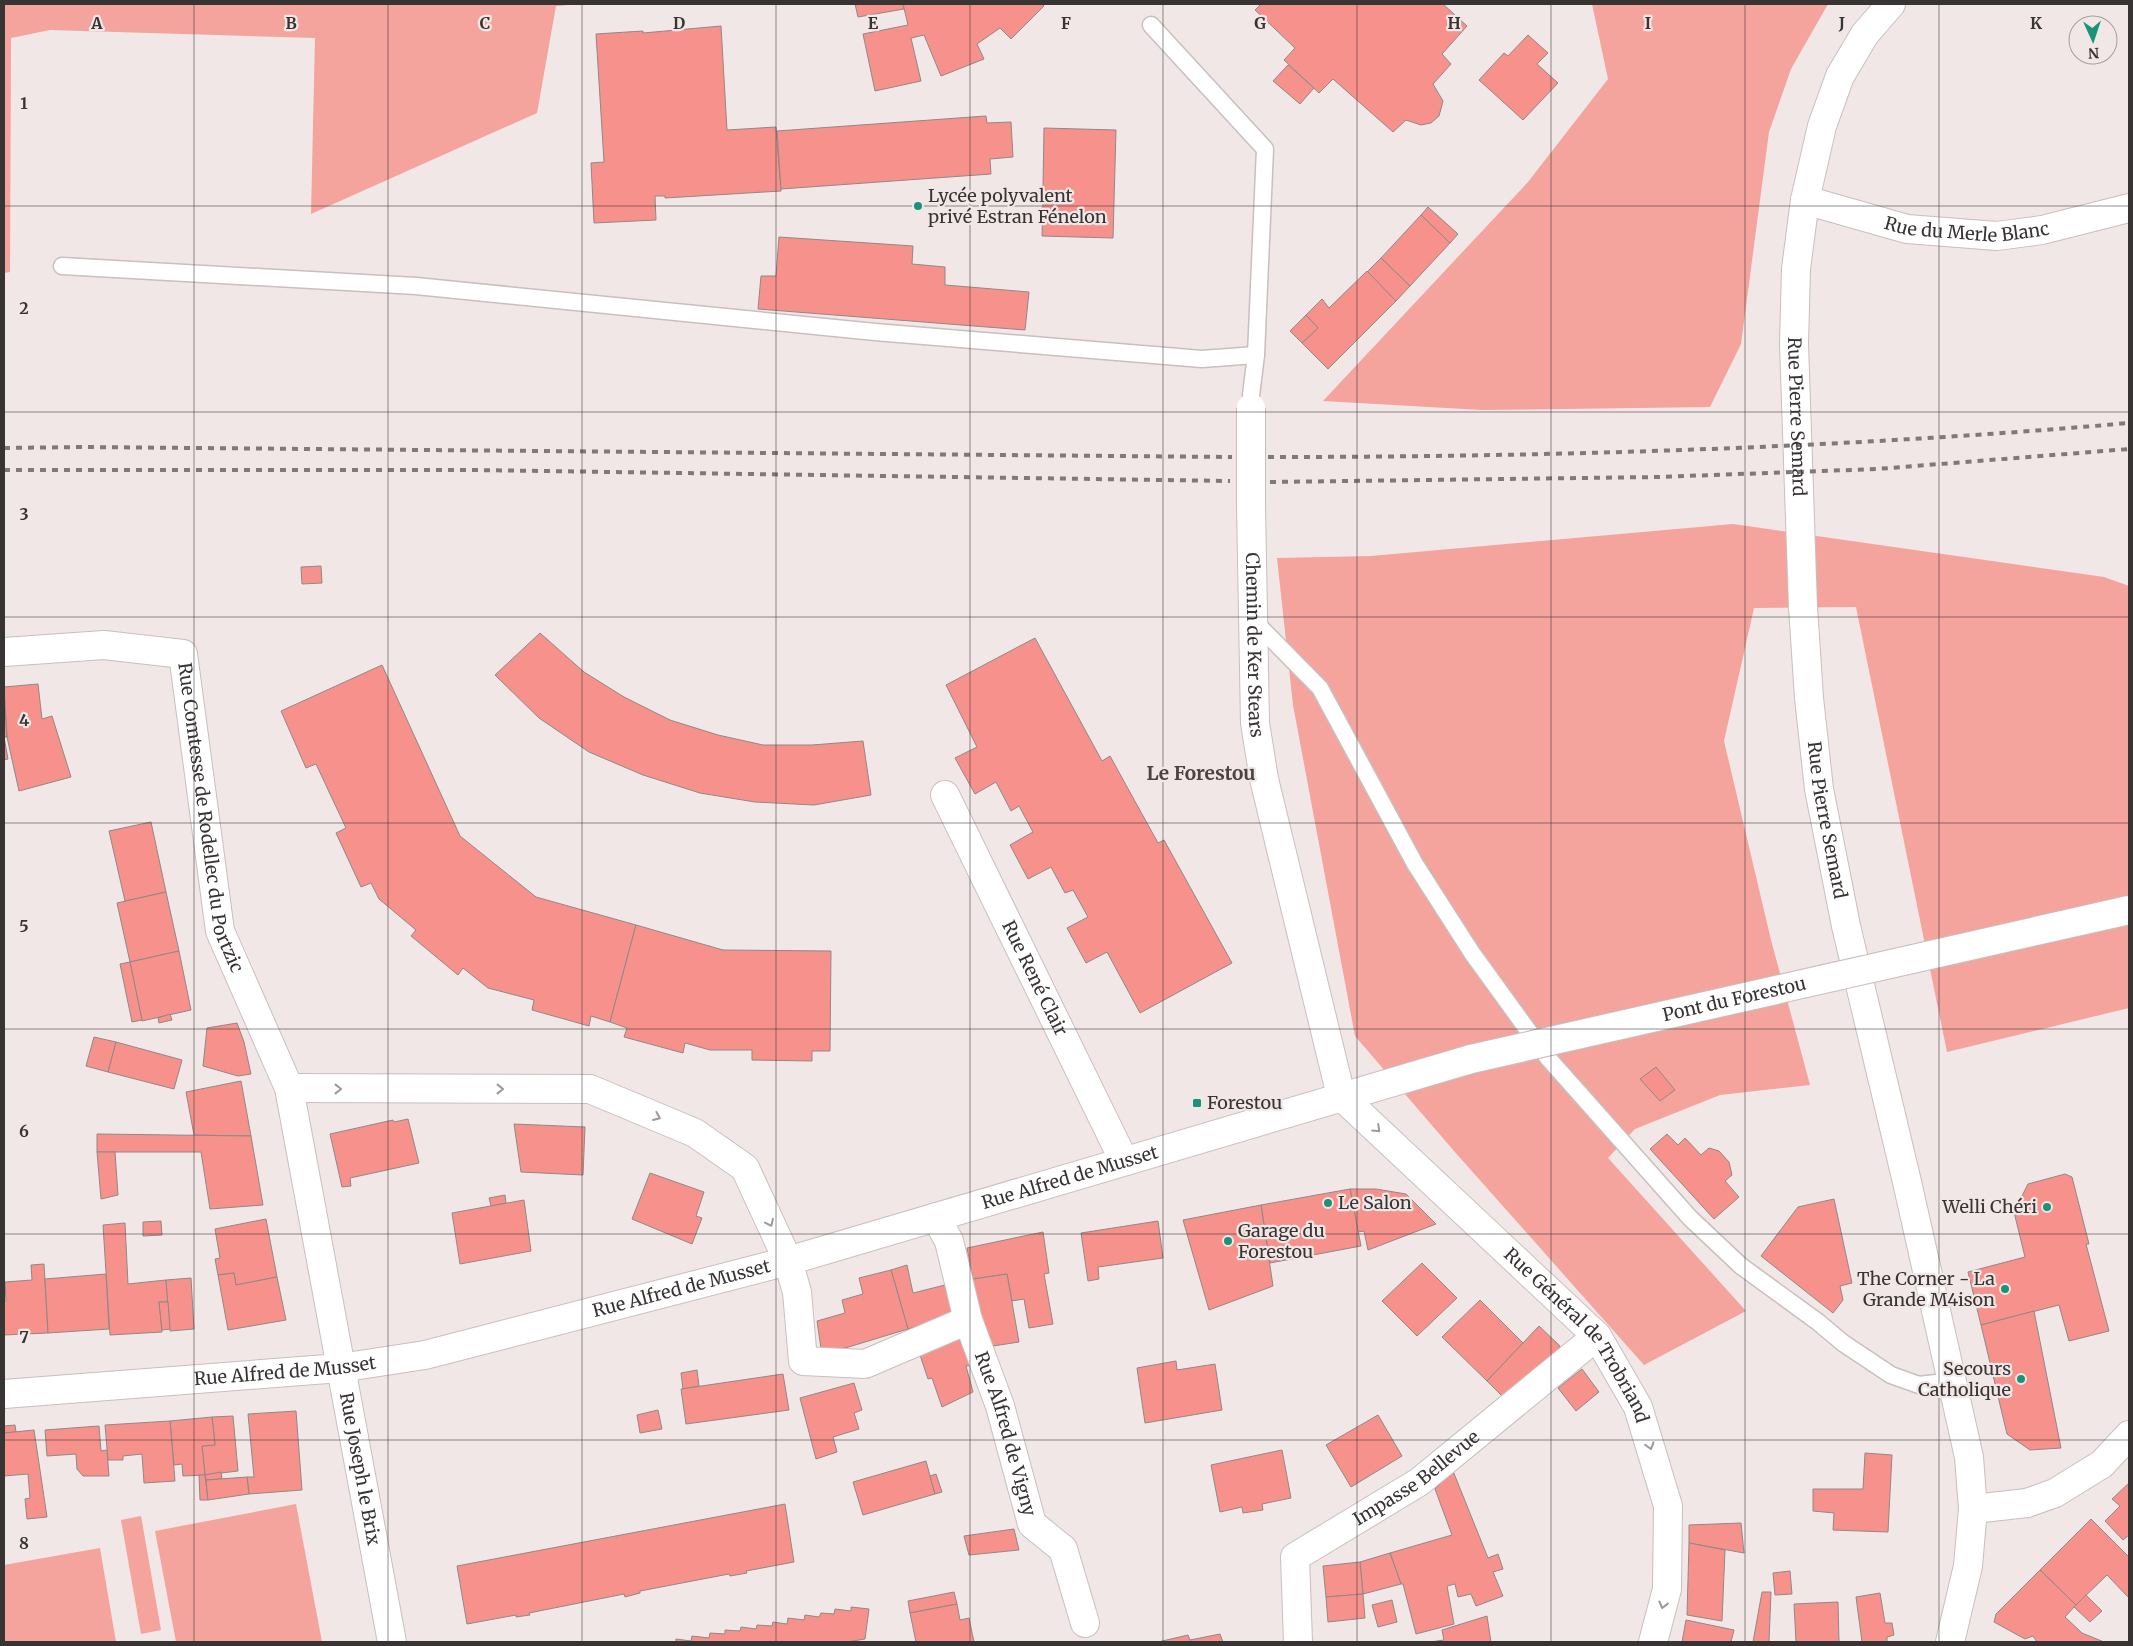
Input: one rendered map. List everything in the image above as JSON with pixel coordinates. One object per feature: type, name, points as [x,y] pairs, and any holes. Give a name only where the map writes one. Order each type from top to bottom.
[{"type":"street","name":"Rue Pierre Semard","points":[[1891,4],[1865,34],[1840,76],[1822,126],[1805,200],[1796,269],[1794,344],[1802,608],[1819,789],[1846,926],[1908,1182],[1969,1457],[1973,1509],[1968,1566],[1950,1642]]},
{"type":"street","name":"Rue du Merle Blanc","points":[[1805,200],[1907,229],[1997,236],[2042,230],[2129,208]]},
{"type":"street","name":"Chemin de Ker Stears","points":[[1251,402],[1255,723],[1264,779],[1341,1096]]},
{"type":"street","name":"Rue Comtesse de Rodellec du Portzic","points":[[4,652],[104,645],[183,654],[220,931],[289,1088]]},
{"type":"street","name":"Rue René Clair","points":[[945,795],[1124,1161]]},
{"type":"street","name":"Pont du Forestou","points":[[1341,1096],[1471,1059],[2129,910]]},
{"type":"street","points":[[289,1088],[590,1089],[695,1133],[745,1168],[788,1260],[797,1292],[803,1362],[865,1364],[968,1320]]},
{"type":"street","name":"Rue Joseph le Brix","points":[[289,1088],[392,1642]]},
{"type":"street","name":"Rue Alfred de Musset","points":[[4,1394],[340,1368],[425,1355],[788,1260],[1341,1096]]},
{"type":"street","name":"Rue Général de Trobriand","points":[[1341,1096],[1597,1336],[1638,1408],[1668,1506],[1667,1589],[1653,1642]]},
{"type":"street","name":"Rue Alfred de Vigny","points":[[936,1217],[949,1241],[968,1320],[1000,1406],[1032,1524],[1062,1549],[1085,1623]]},
{"type":"street","name":"Impasse Bellevue","points":[[1298,1642],[1295,1557],[1419,1482],[1597,1336]]},
{"type":"street","points":[[1973,1509],[2027,1503],[2055,1493],[2102,1464],[2129,1435]]},
{"type":"lane","points":[[1151,25],[1265,149],[1256,356],[1251,402]]},
{"type":"lane","points":[[62,266],[416,286],[875,332],[1202,359],[1256,356]]},
{"type":"lane","points":[[1253,620],[1320,688],[1415,864],[1472,953],[1548,1058],[1690,1218],[1741,1266],[1818,1322],[1843,1343],[1891,1375],[1918,1385],[1953,1381]]},
{"type":"shaded area","points":[[4,4],[581,4],[556,6],[537,113],[311,214],[315,38],[50,30],[11,38],[10,272],[4,273]]},
{"type":"shaded area","points":[[1592,4],[1828,4],[1791,69],[1769,132],[1741,344],[1710,407],[1482,410],[1323,401],[1528,182],[1608,79]]},
{"type":"shaded area","points":[[1733,524],[2104,577],[2129,586],[2129,1008],[1947,1052],[1856,607],[1754,608],[1724,741],[1771,940],[1810,1085],[1720,1095],[1635,1129],[1608,1158],[1746,1311],[1644,1365],[1454,1151],[1355,1036],[1293,705],[1277,558],[1371,556]]},
{"type":"shaded area","points":[[296,1504],[322,1642],[176,1642],[155,1531]]},
{"type":"shaded area","points":[[141,1516],[161,1630],[141,1634],[121,1520]]},
{"type":"shaded area","points":[[100,1548],[116,1642],[4,1642],[4,1565]]},
{"type":"building","points":[[855,4],[903,4],[904,9],[858,17]]},
{"type":"building","points":[[903,4],[1042,4],[1044,6],[1011,39],[1000,28],[977,44],[984,59],[941,76],[924,35],[911,38],[921,81],[875,91],[863,34],[908,25]]},
{"type":"building","points":[[1261,4],[1443,4],[1467,26],[1442,54],[1451,64],[1433,84],[1443,101],[1439,116],[1431,123],[1421,125],[1406,120],[1393,132],[1333,79],[1319,93],[1284,60],[1295,48],[1255,10]]},
{"type":"building","points":[[721,26],[727,130],[776,127],[781,191],[665,198],[665,196],[655,196],[656,220],[594,223],[591,163],[604,162],[596,34],[643,31],[643,33]]},
{"type":"building","points":[[1528,35],[1548,53],[1537,64],[1558,83],[1523,120],[1479,80],[1504,53],[1508,56]]},
{"type":"building","points":[[1288,65],[1314,88],[1300,104],[1273,81]]},
{"type":"building","points":[[986,116],[987,123],[1011,122],[1013,157],[990,159],[991,174],[781,189],[777,131]]},
{"type":"building","points":[[1044,128],[1116,130],[1113,238],[1042,236],[1043,200],[1038,199],[1039,187],[1043,186]]},
{"type":"building","points":[[1428,207],[1458,234],[1450,243],[1421,215]]},
{"type":"building","points":[[1421,215],[1450,243],[1410,286],[1381,258]]},
{"type":"building","points":[[779,237],[913,246],[912,264],[945,267],[945,285],[1029,292],[1025,330],[758,309],[761,276],[776,276]]},
{"type":"building","points":[[1381,258],[1410,286],[1396,301],[1367,272]]},
{"type":"building","points":[[1367,271],[1396,301],[1328,369],[1302,343],[1318,328],[1306,315],[1322,299],[1329,308]]},
{"type":"building","points":[[1306,315],[1318,328],[1302,343],[1290,331]]},
{"type":"building","points":[[321,566],[322,583],[302,584],[301,567]]},
{"type":"building","points":[[540,633],[584,672],[624,697],[670,720],[718,735],[763,745],[812,745],[863,741],[871,795],[814,805],[755,802],[700,793],[643,775],[589,752],[539,718],[495,675]]},
{"type":"building","points":[[1035,638],[1102,761],[1110,756],[1158,843],[1164,840],[1232,963],[1140,1013],[1107,952],[1086,963],[1067,928],[1088,917],[1073,890],[1065,893],[1051,867],[1028,879],[1010,845],[1033,832],[1019,806],[1011,811],[996,782],[975,794],[955,758],[977,747],[946,685]]},
{"type":"building","points":[[382,665],[460,836],[536,897],[636,925],[610,1022],[591,1016],[589,1026],[532,1010],[534,1000],[488,988],[463,968],[458,975],[411,936],[416,930],[379,899],[371,883],[361,887],[336,833],[346,828],[316,764],[306,768],[281,711]]},
{"type":"building","points":[[38,684],[42,719],[52,716],[71,777],[19,791],[7,737],[4,687]]},
{"type":"building","points":[[4,698],[7,737],[4,737]]},
{"type":"building","points":[[4,737],[8,759],[4,760]]},
{"type":"building","points":[[151,822],[166,892],[125,901],[109,831]]},
{"type":"building","points":[[166,892],[179,951],[130,962],[117,903]]},
{"type":"building","points":[[636,925],[723,950],[831,951],[830,1051],[812,1051],[812,1061],[752,1060],[752,1050],[710,1050],[685,1043],[683,1053],[624,1037],[627,1028],[610,1022]]},
{"type":"building","points":[[179,951],[191,1010],[142,1021],[130,962]]},
{"type":"building","points":[[130,962],[142,1020],[132,1022],[120,964]]},
{"type":"building","points":[[170,1014],[172,1020],[159,1023],[158,1018]]},
{"type":"building","points":[[237,1023],[244,1042],[251,1074],[238,1076],[203,1066],[207,1028]]},
{"type":"building","points":[[94,1037],[116,1042],[108,1072],[86,1066]]},
{"type":"building","points":[[116,1042],[182,1060],[174,1089],[108,1072]]},
{"type":"building","points":[[1656,1067],[1675,1090],[1660,1101],[1640,1079]]},
{"type":"building","points":[[241,1081],[251,1136],[194,1135],[186,1092]]},
{"type":"building","points":[[408,1119],[419,1163],[350,1178],[351,1186],[342,1187],[330,1134],[393,1120],[394,1122]]},
{"type":"building","points":[[514,1124],[585,1127],[583,1175],[521,1172]]},
{"type":"building","points":[[97,1134],[251,1136],[263,1205],[210,1209],[201,1152],[97,1152]]},
{"type":"building","points":[[1667,1134],[1678,1145],[1685,1138],[1701,1155],[1709,1148],[1719,1151],[1729,1162],[1732,1175],[1725,1181],[1739,1197],[1714,1219],[1650,1149]]},
{"type":"building","points":[[97,1152],[115,1152],[118,1195],[101,1199]]},
{"type":"building","points":[[650,1173],[704,1192],[696,1216],[702,1218],[692,1244],[632,1219]]},
{"type":"building","points":[[2065,1174],[2072,1177],[2089,1244],[2086,1244],[2109,1331],[2069,1341],[2059,1305],[1981,1325],[1968,1272],[2025,1257],[2014,1212],[2028,1184]]},
{"type":"building","points":[[1350,1189],[1376,1189],[1406,1194],[1436,1224],[1368,1250],[1364,1231],[1358,1232]]},
{"type":"building","points":[[1350,1189],[1361,1246],[1270,1263],[1261,1205]]},
{"type":"building","points":[[505,1195],[506,1203],[491,1206],[489,1198]]},
{"type":"building","points":[[1834,1199],[1852,1283],[1840,1286],[1843,1300],[1833,1313],[1761,1256],[1798,1207]]},
{"type":"building","points":[[524,1200],[531,1251],[460,1264],[452,1213]]},
{"type":"building","name":"Garage du Forestou","points":[[1261,1205],[1273,1286],[1209,1310],[1183,1220]]},
{"type":"building","points":[[266,1219],[277,1277],[236,1285],[234,1273],[218,1275],[215,1259],[220,1258],[215,1229]]},
{"type":"building","points":[[161,1221],[162,1235],[143,1236],[143,1222]]},
{"type":"building","points":[[1158,1221],[1163,1258],[1098,1267],[1099,1279],[1088,1281],[1081,1233]]},
{"type":"building","points":[[125,1223],[128,1284],[166,1280],[168,1302],[159,1302],[162,1332],[110,1335],[103,1225]]},
{"type":"building","points":[[1043,1232],[1049,1273],[1044,1274],[1053,1324],[1029,1328],[1024,1299],[1012,1301],[1007,1274],[973,1279],[967,1248]]},
{"type":"building","points":[[1422,1263],[1457,1298],[1417,1336],[1382,1301]]},
{"type":"building","points":[[44,1264],[48,1333],[4,1335],[5,1282],[32,1280],[31,1265]]},
{"type":"building","points":[[907,1265],[913,1293],[945,1285],[953,1316],[908,1329],[891,1270]]},
{"type":"building","points":[[891,1270],[908,1329],[822,1355],[817,1321],[845,1313],[842,1300],[863,1294],[859,1278]]},
{"type":"building","points":[[234,1273],[236,1285],[277,1277],[286,1320],[228,1330],[218,1275]]},
{"type":"building","points":[[106,1274],[109,1329],[48,1333],[45,1279]]},
{"type":"building","points":[[1007,1274],[1019,1342],[993,1346],[980,1320],[973,1279]]},
{"type":"building","points":[[191,1278],[194,1329],[170,1331],[166,1280]]},
{"type":"building","points":[[1480,1300],[1523,1343],[1487,1381],[1442,1337]]},
{"type":"building","points":[[159,1302],[168,1302],[170,1329],[162,1330]]},
{"type":"building","name":"Secours Catholique","points":[[2034,1311],[2061,1448],[2030,1450],[2007,1434],[1981,1325]]},
{"type":"building","points":[[1539,1326],[1560,1346],[1557,1353],[1503,1397],[1487,1381]]},
{"type":"building","points":[[964,1332],[973,1365],[966,1366],[973,1392],[942,1407],[932,1378],[928,1379],[919,1352]]},
{"type":"building","points":[[1176,1361],[1177,1370],[1215,1364],[1222,1410],[1145,1423],[1137,1368]]},
{"type":"building","points":[[1582,1369],[1599,1392],[1576,1411],[1558,1388]]},
{"type":"building","points":[[697,1370],[699,1386],[683,1389],[681,1373]]},
{"type":"building","points":[[783,1374],[789,1410],[686,1424],[681,1389]]},
{"type":"building","points":[[854,1383],[862,1410],[854,1413],[859,1429],[833,1437],[837,1452],[816,1459],[800,1398]]},
{"type":"building","points":[[658,1410],[662,1429],[640,1433],[637,1415]]},
{"type":"building","points":[[296,1411],[302,1490],[249,1494],[247,1477],[254,1477],[248,1414]]},
{"type":"building","points":[[1378,1415],[1402,1456],[1351,1487],[1326,1445]]},
{"type":"building","points":[[233,1416],[238,1471],[205,1475],[202,1446],[215,1445],[212,1417]]},
{"type":"building","points":[[212,1417],[215,1445],[202,1446],[205,1475],[183,1476],[182,1464],[174,1465],[170,1421]]},
{"type":"building","points":[[170,1421],[175,1481],[144,1483],[142,1454],[123,1456],[123,1460],[108,1460],[105,1425]]},
{"type":"building","points":[[15,1425],[16,1432],[4,1433],[4,1426]]},
{"type":"building","points":[[99,1426],[101,1451],[107,1450],[109,1476],[83,1476],[77,1469],[76,1454],[47,1456],[45,1430]]},
{"type":"building","points":[[34,1430],[47,1517],[27,1519],[25,1499],[30,1498],[28,1474],[4,1476],[4,1433]]},
{"type":"building","points":[[1282,1450],[1291,1498],[1262,1504],[1263,1510],[1243,1513],[1242,1507],[1220,1512],[1211,1465]]},
{"type":"building","points":[[1865,1453],[1892,1455],[1888,1532],[1833,1530],[1834,1513],[1813,1511],[1813,1489],[1863,1489]]},
{"type":"building","points":[[926,1461],[935,1494],[863,1515],[853,1482]]},
{"type":"building","points":[[1453,1471],[1488,1558],[1498,1554],[1503,1569],[1493,1572],[1503,1596],[1476,1606],[1471,1594],[1458,1597],[1455,1584],[1447,1586],[1454,1624],[1416,1634],[1403,1584],[1401,1584],[1390,1553],[1452,1535],[1435,1489]]},
{"type":"building","points":[[221,1472],[222,1479],[206,1480],[205,1475]]},
{"type":"building","points":[[936,1474],[942,1492],[935,1494],[930,1476]]},
{"type":"building","points":[[199,1475],[205,1475],[208,1500],[200,1500]]},
{"type":"building","points":[[247,1477],[249,1494],[208,1500],[206,1480]]},
{"type":"building","points":[[2129,1483],[2129,1535],[2123,1540],[2105,1521],[2120,1506],[2112,1499]]},
{"type":"building","points":[[785,1504],[794,1562],[746,1571],[747,1573],[730,1576],[729,1574],[640,1591],[640,1593],[625,1597],[624,1594],[529,1613],[530,1615],[516,1617],[516,1615],[467,1624],[457,1566]]},
{"type":"building","points":[[2091,1519],[2129,1557],[2129,1598],[2107,1575],[2076,1605],[2040,1570]]},
{"type":"building","points":[[1741,1523],[1744,1553],[1689,1543],[1689,1525]]},
{"type":"building","points":[[1014,1529],[1019,1550],[969,1555],[964,1536]]},
{"type":"building","points":[[1689,1543],[1725,1550],[1722,1621],[1687,1615]]},
{"type":"building","points":[[1390,1553],[1401,1584],[1363,1594],[1360,1562]]},
{"type":"building","points":[[1360,1562],[1363,1594],[1326,1597],[1323,1566]]},
{"type":"building","points":[[2040,1570],[2076,1605],[2065,1617],[2082,1633],[2104,1642],[2037,1642],[2033,1636],[2025,1639],[1994,1622],[1996,1614]]},
{"type":"building","points":[[1790,1571],[1792,1594],[1775,1595],[1773,1573]]},
{"type":"building","points":[[954,1592],[957,1604],[910,1613],[908,1601]]},
{"type":"building","points":[[1762,1592],[1771,1592],[1769,1642],[1753,1642]]},
{"type":"building","points":[[1880,1593],[1885,1623],[1892,1623],[1894,1635],[1887,1637],[1887,1642],[1862,1642],[1856,1597]]},
{"type":"building","points":[[1363,1594],[1365,1618],[1328,1622],[1326,1597]]},
{"type":"building","points":[[2086,1595],[2102,1611],[2090,1622],[2074,1607]]},
{"type":"building","points":[[1392,1600],[1397,1622],[1378,1627],[1372,1605]]},
{"type":"building","points":[[1838,1602],[1839,1642],[1796,1642],[1794,1604]]},
{"type":"building","points":[[957,1604],[960,1620],[969,1618],[974,1642],[916,1642],[910,1613]]},
{"type":"building","points":[[851,1607],[869,1609],[865,1639],[847,1642],[676,1642],[676,1639],[691,1641],[692,1636],[709,1638],[710,1633],[725,1634],[725,1630],[740,1631],[741,1627],[756,1629],[757,1625],[772,1626],[773,1622],[787,1624],[788,1618],[804,1620],[805,1615],[819,1617],[821,1613],[834,1614],[835,1609],[851,1611]]},
{"type":"building","points":[[1487,1616],[1491,1642],[1430,1642],[1444,1640],[1442,1630]]},
{"type":"building","points":[[1686,1620],[1734,1630],[1731,1642],[1682,1642]]},
{"type":"building","points":[[1220,1634],[1223,1642],[1158,1642],[1188,1635],[1190,1640]]},
{"type":"railway","points":[[1268,457],[1591,453],[1807,445],[2022,432],[2129,423]]},
{"type":"railway","points":[[4,448],[81,447],[1232,457]]},
{"type":"railway","points":[[1270,482],[1658,477],[1877,469],[2129,449]]},
{"type":"railway","points":[[4,470],[475,470],[1230,481]]},
{"type":"place","name":"Lycée polyvalent privé Estran Fénelon","points":[[918,206]]},
{"type":"place","name":"Forestou","points":[[1197,1103]]},
{"type":"place","name":"Le Salon","points":[[1328,1203]]},
{"type":"place","name":"Welli Chéri","points":[[2047,1207]]},
{"type":"place","name":"Garage du Forestou","points":[[1228,1241]]},
{"type":"place","name":"The Corner - La Grande M4ison","points":[[2005,1289]]},
{"type":"place","name":"Secours Catholique","points":[[2021,1379]]},
{"type":"district","name":"Le Forestou","points":[[1201,773]]}]
